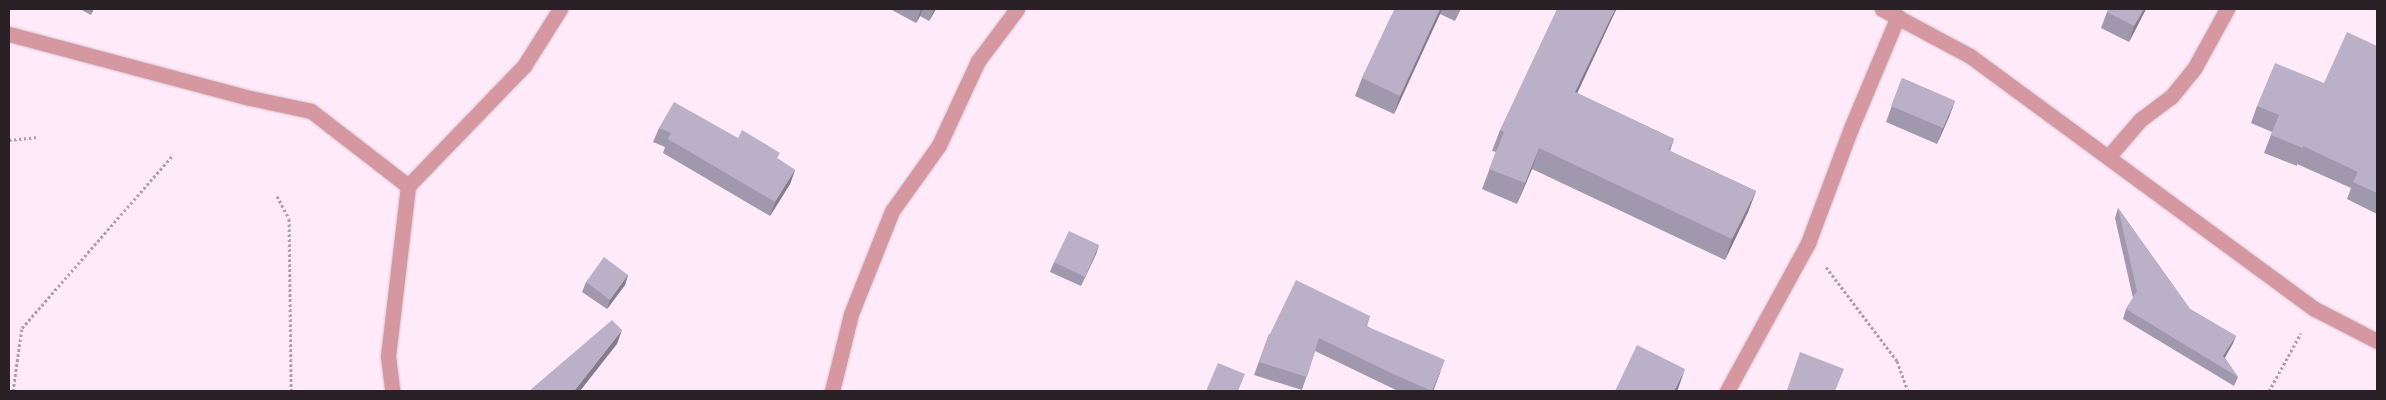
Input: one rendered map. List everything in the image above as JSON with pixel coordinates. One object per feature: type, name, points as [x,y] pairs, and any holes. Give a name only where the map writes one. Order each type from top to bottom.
[{"type":"street","points":[[392,391],[388,356],[408,186],[524,66],[560,9]]},
{"type":"street","points":[[832,391],[851,314],[892,211],[939,145],[978,61],[1017,9]]},
{"type":"street","points":[[1882,9],[1970,56],[2109,156],[2315,309],[2377,341]]},
{"type":"street","points":[[2109,156],[2140,120],[2171,98],[2195,67],[2226,9]]},
{"type":"street","points":[[1727,391],[1808,243],[1851,128],[1898,16]]},
{"type":"street","points":[[9,34],[250,98],[311,111],[408,186]]},
{"type":"path","points":[[9,140],[38,137]]},
{"type":"path","points":[[13,391],[22,328],[173,154]]},
{"type":"path","points":[[278,196],[289,219],[291,391]]},
{"type":"path","points":[[1808,243],[1897,361],[1908,391]]},
{"type":"path","points":[[2269,391],[2315,309]]},
{"type":"building","points":[[1395,9],[1440,9],[1400,96],[1362,78]]},
{"type":"building","points":[[1557,9],[1615,9],[1575,92],[1674,139],[1668,150],[1756,191],[1732,239],[1539,148],[1525,183],[1489,169],[1504,132],[1500,130]]},
{"type":"building","points":[[2108,9],[2144,9],[2134,26],[2107,12]]},
{"type":"building","points":[[2347,32],[2377,46],[2377,193],[2353,182],[2358,172],[2303,146],[2303,148],[2271,135],[2279,115],[2257,106],[2275,63],[2324,83]]},
{"type":"building","points":[[1902,78],[1955,101],[1943,128],[1891,106]]},
{"type":"building","points":[[674,102],[738,138],[742,130],[780,153],[777,158],[795,170],[775,202],[668,139],[671,133],[659,128]]},
{"type":"building","points":[[2118,208],[2190,309],[2236,336],[2223,356],[2238,377],[2126,309],[2137,291]]},
{"type":"building","points":[[1069,231],[1099,245],[1085,277],[1054,262]]},
{"type":"building","points":[[604,257],[628,275],[610,300],[586,282]]},
{"type":"building","points":[[1296,280],[1370,316],[1366,326],[1445,360],[1432,391],[1319,338],[1307,377],[1259,362],[1269,334]]},
{"type":"building","points":[[612,320],[622,330],[574,391],[529,391]]},
{"type":"building","points":[[1637,345],[1685,369],[1674,391],[1615,391]]},
{"type":"building","points":[[1800,352],[1844,369],[1835,391],[1787,390]]},
{"type":"building","points":[[1218,363],[1245,374],[1238,391],[1206,391]]}]
